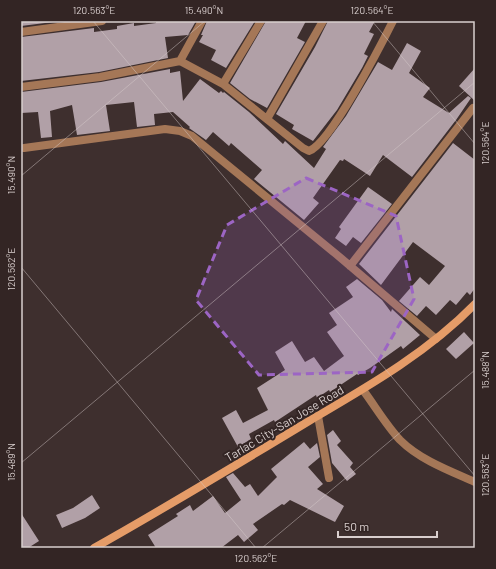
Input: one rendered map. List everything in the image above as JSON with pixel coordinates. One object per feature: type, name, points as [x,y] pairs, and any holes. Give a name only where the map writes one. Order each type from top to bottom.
[{"type":"main road","name":"Tarlac City-San Jose Road","points":[[94,548],[215,479],[363,390],[436,339],[475,304]]},
{"type":"street","points":[[21,32],[102,21]]},
{"type":"street","points":[[180,61],[202,21]]},
{"type":"street","points":[[223,84],[261,21]]},
{"type":"street","points":[[267,119],[323,21]]},
{"type":"street","points":[[21,87],[100,77],[180,61],[200,70],[223,84],[303,148],[309,151],[315,148],[333,125],[377,52],[393,21]]},
{"type":"street","points":[[350,266],[474,108]]},
{"type":"street","points":[[24,148],[165,129],[180,131],[192,136],[436,339]]},
{"type":"street","points":[[363,390],[400,440],[414,452],[475,482]]},
{"type":"street","points":[[318,416],[329,478]]},
{"type":"highlighted area","points":[[306,178],[396,216],[414,299],[372,372],[259,375],[196,300],[227,225]]},
{"type":"building","points":[[21,21],[61,21],[21,26]]},
{"type":"building","points":[[156,21],[196,21],[188,35],[165,37],[168,58],[99,72],[21,81],[21,37],[94,28],[94,32],[117,29],[117,26],[134,23],[134,26],[156,23]]},
{"type":"building","points":[[207,21],[255,21],[226,68],[211,60],[216,50],[199,42],[203,35],[201,35]]},
{"type":"building","points":[[266,21],[306,21],[297,38],[305,42],[267,108],[250,99],[230,83]]},
{"type":"building","points":[[328,21],[375,21],[369,32],[374,34],[364,54],[368,56],[362,68],[337,110],[313,141],[292,129],[294,125],[276,114],[315,47]]},
{"type":"building","points":[[407,43],[421,51],[409,73],[430,88],[423,97],[449,113],[468,96],[471,98],[412,177],[383,155],[370,176],[344,159],[343,161],[340,160],[313,198],[319,203],[304,220],[254,179],[262,170],[231,143],[229,146],[213,132],[206,140],[189,128],[190,127],[173,112],[154,114],[155,125],[137,127],[134,102],[106,105],[110,131],[77,135],[72,105],[50,111],[52,137],[41,138],[38,112],[21,113],[21,92],[101,82],[170,69],[170,73],[180,71],[183,101],[200,79],[219,93],[221,91],[223,93],[224,92],[249,112],[283,144],[285,141],[314,168],[326,149],[323,147],[346,116],[378,62],[392,70]]},
{"type":"building","points":[[475,68],[475,101],[459,86]]},
{"type":"building","points":[[453,143],[475,160],[475,288],[470,295],[467,292],[456,305],[450,300],[436,315],[426,306],[417,316],[399,301],[420,277],[429,285],[445,266],[413,242],[381,285],[359,264]]},
{"type":"building","points":[[368,187],[392,204],[361,243],[353,237],[346,246],[335,238],[341,229],[339,227]]},
{"type":"building","points":[[357,279],[382,300],[391,312],[392,309],[420,335],[403,349],[401,346],[370,368],[358,375],[357,374],[330,392],[329,390],[317,398],[316,395],[275,422],[274,420],[249,434],[251,439],[238,447],[222,418],[236,410],[243,423],[268,410],[257,388],[285,370],[275,352],[292,341],[305,362],[314,357],[324,371],[344,356],[327,332],[337,325],[329,313],[353,297],[346,287]]},
{"type":"building","points":[[464,332],[474,343],[456,359],[446,349]]},
{"type":"building","points":[[333,430],[341,441],[337,445],[353,463],[350,467],[356,474],[347,481],[332,463],[327,435]]},
{"type":"building","points":[[304,442],[310,449],[317,443],[320,457],[308,467],[323,484],[317,489],[344,506],[335,522],[290,500],[253,524],[258,530],[244,542],[238,535],[221,548],[156,548],[148,535],[178,516],[176,514],[190,505],[193,511],[213,496],[225,513],[241,500],[226,477],[233,473],[245,487],[250,484],[258,496],[277,477],[271,469]]},
{"type":"building","points":[[92,495],[100,508],[85,518],[62,528],[56,515],[73,508]]},
{"type":"building","points":[[21,513],[39,541],[28,548],[21,548]]}]
